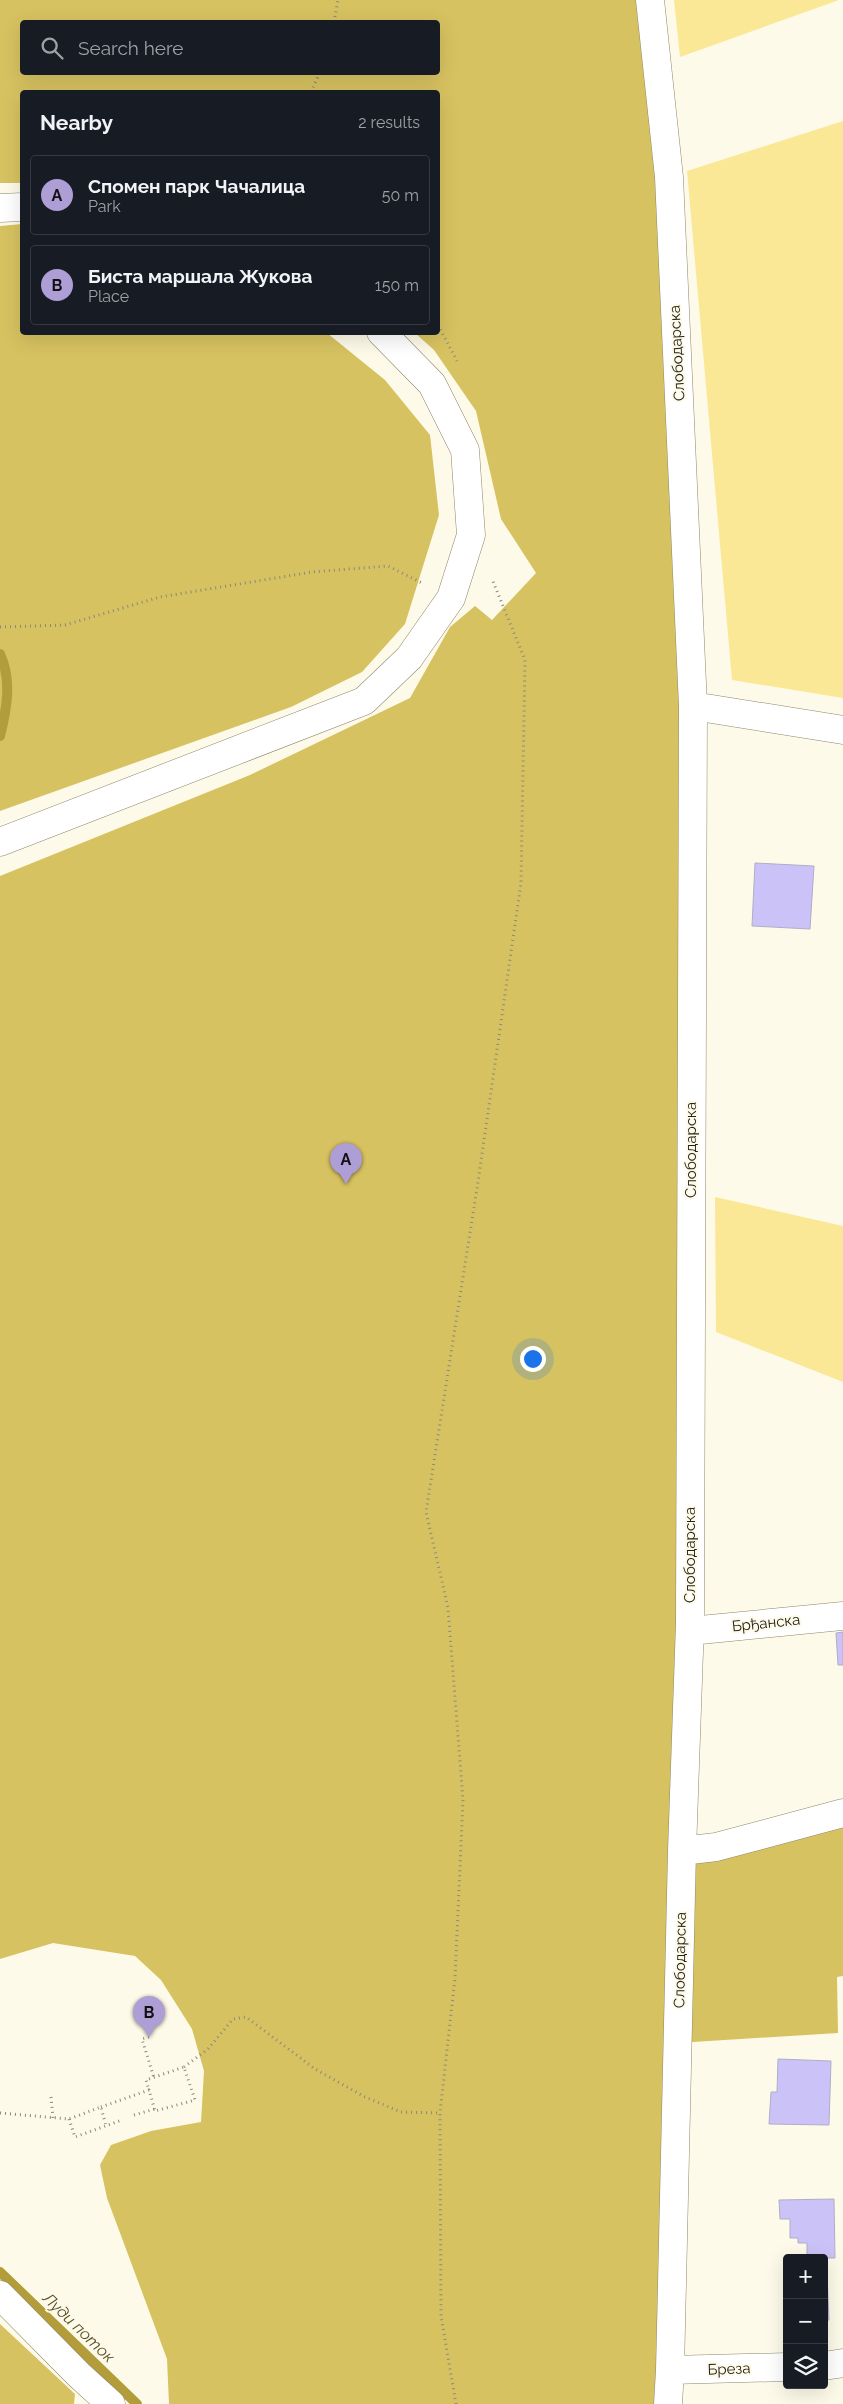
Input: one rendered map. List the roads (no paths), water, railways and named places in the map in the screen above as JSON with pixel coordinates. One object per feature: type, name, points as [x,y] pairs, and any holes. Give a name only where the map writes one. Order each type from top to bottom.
[{"type":"street","name":"Слободарска","points":[[650,0],[669,177],[693,706],[690,1631],[682,1851],[668,2404]]},
{"type":"street","points":[[0,208],[20,207]]},
{"type":"street","points":[[0,842],[364,701],[408,658],[452,598],[471,535],[465,450],[432,384],[384,335]]},
{"type":"street","points":[[693,706],[843,730]]},
{"type":"street","name":"Брђанска","points":[[690,1631],[843,1616]]},
{"type":"street","points":[[682,1851],[716,1847],[843,1813]]},
{"type":"street","points":[[0,2295],[78,2374],[111,2404]]},
{"type":"street","points":[[828,2365],[843,2363]]},
{"type":"street","name":"Бреза","points":[[670,2370],[783,2367]]},
{"type":"waterway","points":[[0,654],[4,664],[7,684],[5,715],[0,736]]},
{"type":"waterway","name":"Луди поток","points":[[0,2272],[137,2404]]},
{"type":"place","name":"Спомен парк Чачалица","points":[[346,1184]]},
{"type":"place","name":"Биста маршала Жукова","points":[[149,2037]]}]
